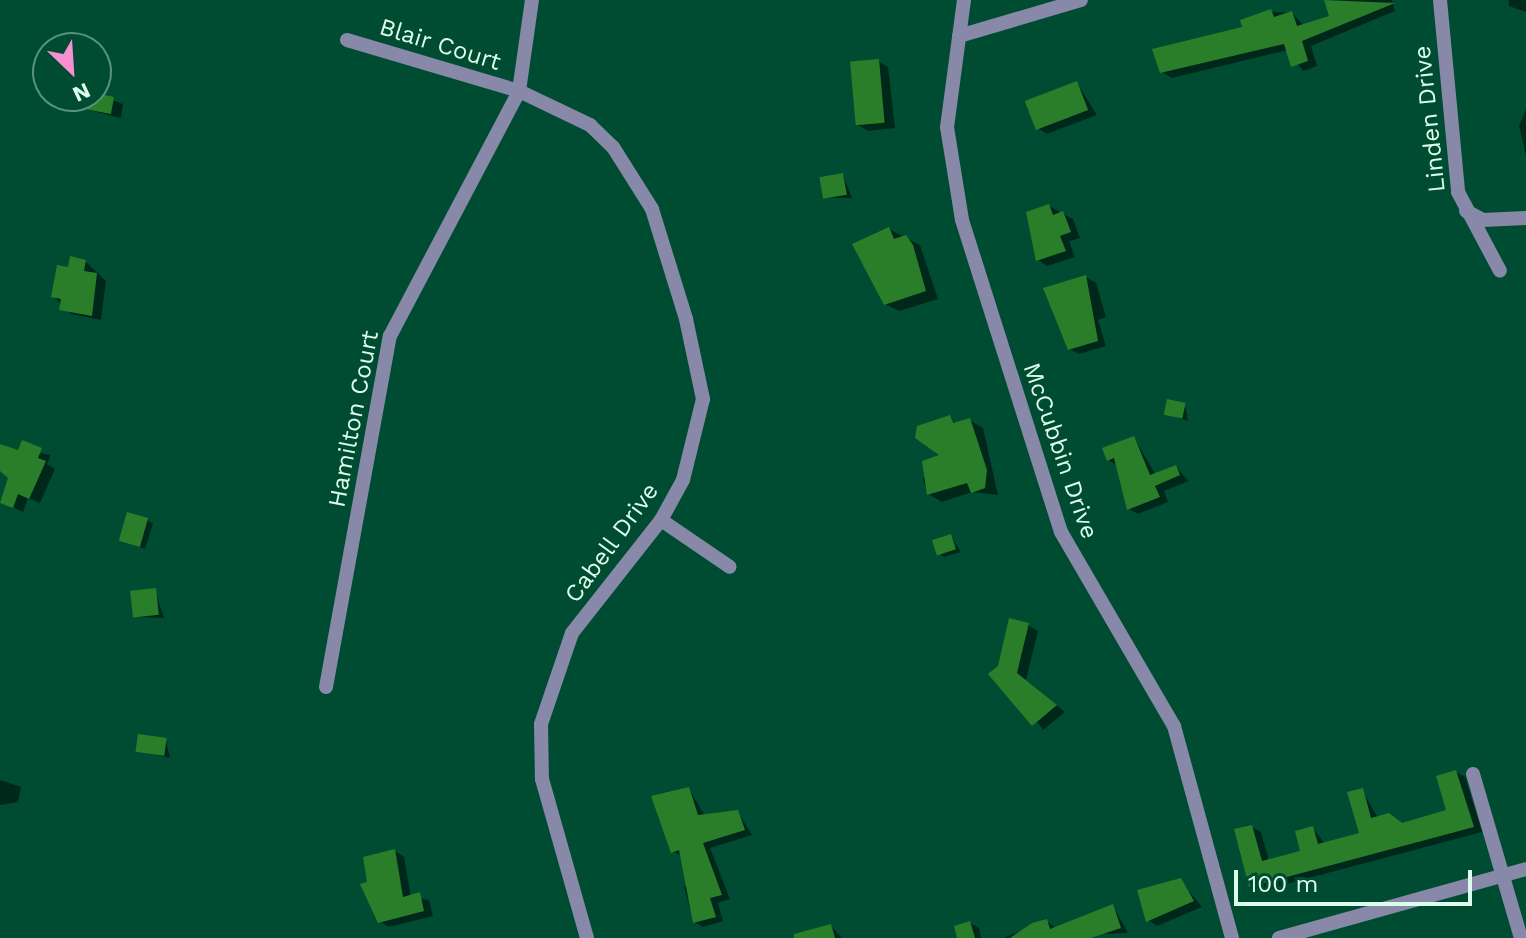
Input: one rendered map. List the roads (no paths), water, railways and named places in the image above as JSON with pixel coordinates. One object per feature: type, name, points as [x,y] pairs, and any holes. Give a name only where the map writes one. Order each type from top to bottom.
[{"type":"street","name":"Hamilton Court","points":[[326,687],[390,336],[519,91],[532,0]]},
{"type":"street","name":"McCubbin Drive","points":[[964,0],[947,147],[962,220],[1061,532],[1174,726],[1232,938]]},
{"type":"street","points":[[959,36],[1081,0]]},
{"type":"street","name":"Linden Drive","points":[[1440,0],[1464,207],[1500,271]]},
{"type":"street","name":"Blair Court","points":[[347,40],[519,91]]},
{"type":"street","name":"Cabell Drive","points":[[519,91],[563,108],[613,147],[659,228],[703,399],[683,480],[661,520],[572,633],[546,694],[542,779],[587,938]]},
{"type":"street","points":[[1464,207],[1483,220],[1526,218]]},
{"type":"street","points":[[661,520],[730,567]]},
{"type":"street","points":[[1473,774],[1505,874],[1521,938]]},
{"type":"street","points":[[1279,938],[1526,869]]}]
